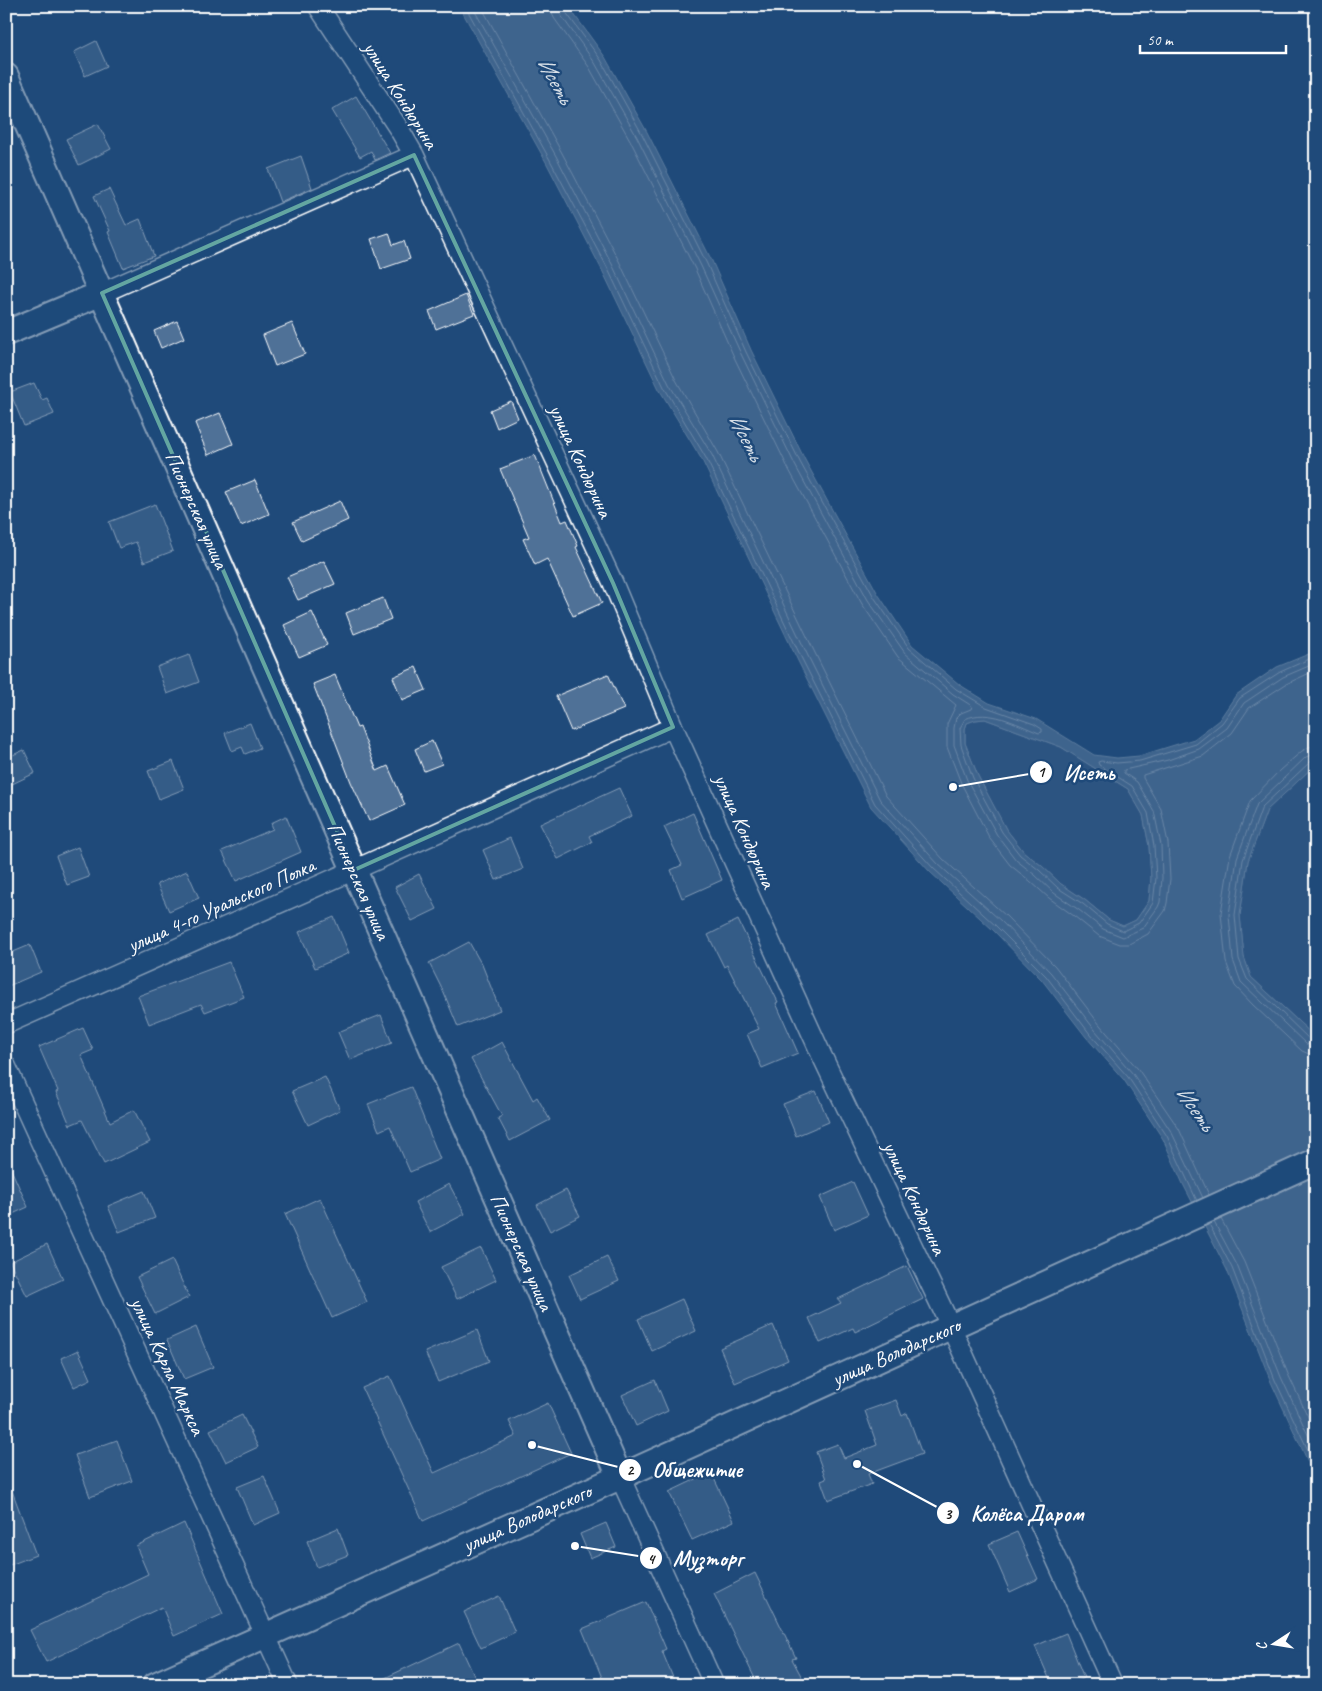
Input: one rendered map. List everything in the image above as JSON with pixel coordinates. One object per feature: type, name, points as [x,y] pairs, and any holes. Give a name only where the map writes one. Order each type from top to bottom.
[{"type":"main road","name":"Пионерская улица","points":[[6,76],[620,1477]]},
{"type":"main road","points":[[6,333],[102,293]]},
{"type":"main road","name":"улица Володарского","points":[[155,1685],[620,1477],[1316,1161]]},
{"type":"street","name":"улица Кондюрина","points":[[318,6],[414,155],[613,583],[673,726],[822,1056],[951,1327],[1113,1685]]},
{"type":"street","points":[[102,293],[414,155]]},
{"type":"street","name":"улица 4-го Уральского Полка","points":[[6,1024],[673,726]]},
{"type":"street","name":"улица Карла Маркса","points":[[6,1066],[288,1685]]},
{"type":"street","name":"Пионерская улица","points":[[620,1477],[714,1685]]},
{"type":"highlighted area","points":[[414,155],[613,583],[673,727],[354,870],[102,293]]},
{"type":"shaded area","points":[[985,719],[1061,747],[1128,789],[1143,815],[1149,846],[1151,878],[1149,901],[1136,920],[1123,926],[1109,920],[1085,900],[1061,884],[1024,852],[1006,829],[978,776],[965,743],[967,723]]},
{"type":"shaded area","points":[[1316,764],[1316,1038],[1251,977],[1244,957],[1240,915],[1248,861],[1267,810]]},
{"type":"water","points":[[459,6],[568,6],[605,57],[647,132],[712,261],[751,350],[805,460],[878,594],[912,645],[960,685],[989,703],[1036,719],[1094,755],[1117,758],[1139,756],[1194,739],[1219,720],[1236,695],[1277,667],[1316,651],[1316,764],[1267,810],[1248,861],[1240,915],[1244,957],[1251,977],[1316,1038],[1316,1479],[1271,1382],[1227,1270],[1183,1184],[1163,1139],[1124,1080],[1086,1037],[1042,980],[993,930],[930,872],[871,807],[798,661],[702,460],[659,389],[602,270],[546,162]],"holes":[[[985,719],[1061,747],[1128,789],[1143,815],[1149,846],[1151,878],[1149,901],[1136,920],[1123,926],[1109,920],[1085,900],[1061,884],[1024,852],[1006,829],[978,776],[965,743],[965,729],[967,723]]]},
{"type":"building","points":[[96,41],[107,66],[85,76],[74,52]]},
{"type":"building","points":[[356,96],[390,153],[375,160],[371,151],[360,157],[332,110]]},
{"type":"building","points":[[98,124],[111,149],[79,165],[66,139]]},
{"type":"building","points":[[301,156],[312,188],[280,202],[268,169]]},
{"type":"building","points":[[109,189],[126,225],[140,219],[154,256],[123,268],[108,232],[110,231],[94,196]]},
{"type":"building","points":[[389,233],[393,245],[404,241],[410,259],[381,269],[371,239]]},
{"type":"building","points":[[466,295],[474,314],[436,329],[429,311]]},
{"type":"building","points":[[177,321],[184,338],[161,348],[154,331]]},
{"type":"building","points":[[292,323],[305,354],[275,366],[263,335]]},
{"type":"building","points":[[34,383],[42,400],[47,398],[54,414],[24,426],[10,392]]},
{"type":"building","points":[[511,401],[518,418],[497,428],[490,410]]},
{"type":"building","points":[[220,413],[233,444],[208,455],[195,423]]},
{"type":"building","points":[[535,455],[562,522],[567,520],[578,546],[576,547],[602,603],[573,616],[547,559],[535,565],[523,539],[529,537],[500,469]]},
{"type":"building","points":[[255,480],[269,514],[241,526],[226,492]]},
{"type":"building","points":[[340,501],[348,520],[302,541],[293,522]]},
{"type":"building","points":[[155,504],[173,551],[144,562],[136,542],[119,548],[109,522]]},
{"type":"building","points":[[324,561],[335,584],[298,600],[287,577]]},
{"type":"building","points":[[383,598],[391,619],[354,634],[346,613]]},
{"type":"building","points":[[312,612],[327,645],[299,657],[284,625]]},
{"type":"building","points":[[189,655],[199,682],[167,694],[157,667]]},
{"type":"building","points":[[416,667],[426,690],[402,700],[393,677]]},
{"type":"building","points":[[608,674],[624,709],[571,731],[556,696]]},
{"type":"building","points":[[335,675],[357,728],[360,727],[377,771],[388,766],[405,805],[369,821],[351,782],[313,684]]},
{"type":"building","points":[[250,723],[260,748],[245,754],[242,747],[232,751],[225,733]]},
{"type":"building","points":[[432,741],[442,764],[424,771],[415,749]]},
{"type":"building","points":[[24,750],[35,773],[6,787],[6,758]]},
{"type":"building","points":[[173,761],[184,789],[159,799],[148,771]]},
{"type":"building","points":[[619,788],[632,816],[589,836],[592,842],[558,859],[540,824]]},
{"type":"building","points":[[693,813],[722,880],[682,898],[671,870],[682,865],[664,827]]},
{"type":"building","points":[[286,816],[301,852],[236,881],[222,851],[273,829],[271,823]]},
{"type":"building","points":[[510,838],[523,869],[496,880],[483,850]]},
{"type":"building","points":[[78,847],[89,877],[67,885],[56,856]]},
{"type":"building","points":[[187,871],[199,898],[169,911],[157,884]]},
{"type":"building","points":[[419,874],[437,909],[412,921],[395,887]]},
{"type":"building","points":[[334,917],[349,953],[315,968],[299,932]]},
{"type":"building","points":[[738,920],[778,1002],[776,1003],[798,1053],[762,1068],[747,1034],[759,1029],[727,965],[724,967],[708,935]]},
{"type":"building","points":[[469,942],[483,967],[500,1010],[458,1027],[429,963]]},
{"type":"building","points":[[30,945],[41,972],[6,987],[6,955]]},
{"type":"building","points":[[229,962],[244,997],[205,1012],[201,1004],[149,1024],[138,996]]},
{"type":"building","points":[[381,1015],[392,1043],[350,1060],[338,1032]]},
{"type":"building","points":[[83,1028],[93,1050],[81,1055],[110,1122],[134,1110],[150,1142],[104,1164],[82,1120],[70,1125],[39,1047]]},
{"type":"building","points":[[502,1042],[533,1100],[537,1097],[550,1120],[510,1141],[498,1118],[502,1116],[471,1059]]},
{"type":"building","points":[[325,1077],[340,1110],[308,1125],[292,1091]]},
{"type":"building","points":[[411,1087],[440,1159],[410,1172],[390,1126],[379,1131],[368,1104]]},
{"type":"building","points":[[816,1091],[829,1122],[796,1136],[783,1104]]},
{"type":"building","points":[[6,1158],[28,1207],[6,1217]]},
{"type":"building","points":[[853,1182],[868,1215],[834,1230],[820,1197]]},
{"type":"building","points":[[449,1184],[465,1214],[430,1232],[415,1202]]},
{"type":"building","points":[[566,1190],[580,1216],[550,1231],[537,1205]]},
{"type":"building","points":[[144,1191],[155,1218],[119,1232],[108,1206]]},
{"type":"building","points":[[320,1198],[367,1302],[332,1318],[285,1214]]},
{"type":"building","points":[[47,1244],[63,1279],[27,1296],[10,1262]]},
{"type":"building","points":[[481,1248],[496,1280],[457,1299],[441,1267]]},
{"type":"building","points":[[607,1257],[619,1281],[580,1299],[569,1275]]},
{"type":"building","points":[[172,1260],[189,1297],[155,1314],[137,1277]]},
{"type":"building","points":[[907,1266],[923,1299],[855,1332],[853,1328],[820,1343],[809,1318],[841,1303],[838,1299]]},
{"type":"building","points":[[682,1299],[696,1331],[652,1351],[638,1319]]},
{"type":"building","points":[[773,1325],[788,1360],[735,1383],[720,1348]]},
{"type":"building","points":[[196,1327],[213,1367],[184,1379],[167,1340]]},
{"type":"building","points":[[477,1330],[489,1361],[438,1382],[425,1352]]},
{"type":"building","points":[[78,1350],[91,1379],[74,1387],[61,1358]]},
{"type":"building","points":[[390,1376],[434,1473],[516,1436],[509,1421],[548,1403],[571,1453],[423,1521],[362,1388]]},
{"type":"building","points":[[655,1380],[668,1411],[636,1426],[622,1395]]},
{"type":"building","points":[[896,1400],[902,1416],[907,1413],[922,1454],[868,1474],[872,1484],[828,1500],[821,1481],[826,1479],[816,1452],[838,1444],[844,1458],[877,1445],[865,1411]]},
{"type":"building","points":[[242,1415],[258,1447],[226,1462],[210,1430]]},
{"type":"building","points":[[117,1440],[132,1481],[90,1497],[75,1455]]},
{"type":"building","points":[[711,1472],[734,1521],[692,1540],[669,1492]]},
{"type":"building","points":[[264,1476],[280,1513],[253,1525],[237,1487]]},
{"type":"building","points":[[6,1480],[8,1480],[36,1555],[10,1565],[6,1555]]},
{"type":"building","points":[[184,1523],[223,1614],[174,1636],[162,1607],[46,1662],[30,1630],[148,1574],[136,1546]]},
{"type":"building","points":[[606,1523],[616,1547],[590,1558],[580,1534]]},
{"type":"building","points":[[338,1528],[348,1555],[317,1567],[307,1541]]},
{"type":"building","points":[[1017,1532],[1038,1579],[1010,1592],[989,1544]]},
{"type":"building","points":[[755,1573],[796,1658],[792,1659],[806,1685],[758,1685],[714,1594]]},
{"type":"building","points":[[499,1596],[515,1632],[481,1648],[464,1612]]},
{"type":"building","points":[[646,1602],[666,1649],[662,1651],[676,1685],[605,1685],[582,1629]]},
{"type":"building","points":[[1066,1633],[1084,1678],[1067,1685],[1052,1685],[1035,1646]]},
{"type":"building","points":[[459,1643],[475,1678],[459,1685],[370,1685]]},
{"type":"place","name":"Исеть","points":[[953,787]]},
{"type":"place","name":"Общежитие","points":[[532,1445]]},
{"type":"place","name":"Колёса Даром","points":[[857,1464]]},
{"type":"place","name":"Музторг","points":[[575,1546]]}]
